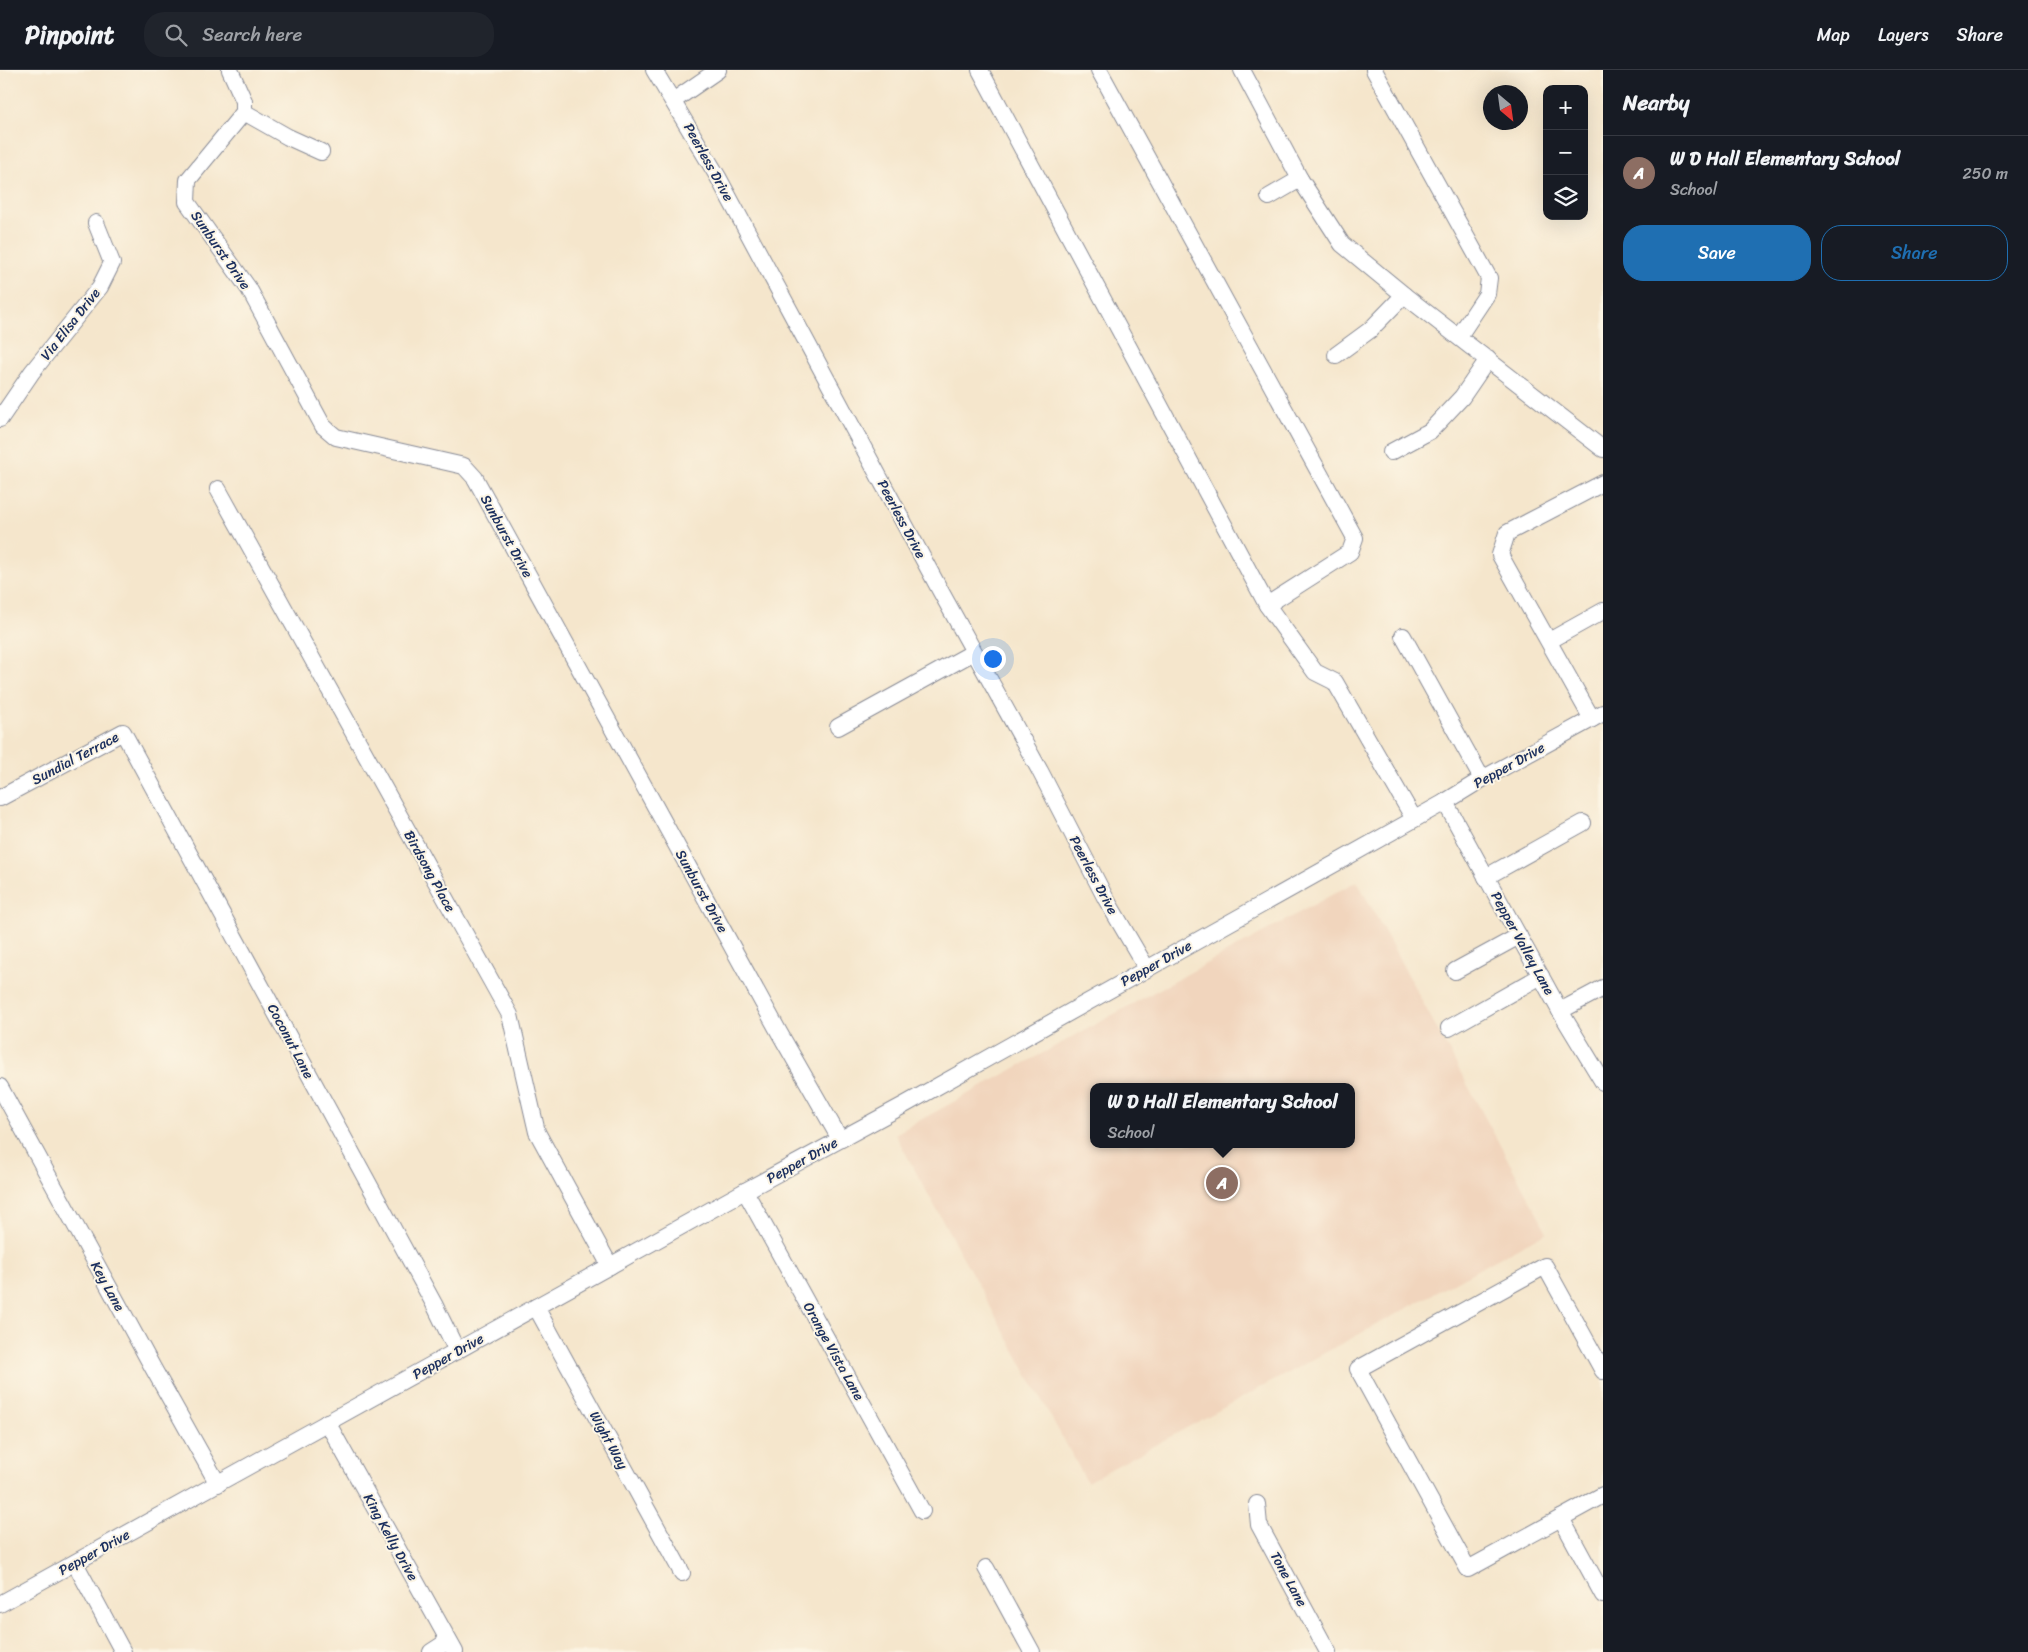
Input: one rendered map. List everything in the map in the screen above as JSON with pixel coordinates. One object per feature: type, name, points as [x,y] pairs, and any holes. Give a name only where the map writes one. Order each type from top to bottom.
[{"type":"street","points":[[230,70],[244,101],[244,112],[288,137],[321,152]]},
{"type":"street","name":"Peerless Drive","points":[[654,70],[718,177],[1040,771],[1106,899],[1147,969]]},
{"type":"street","points":[[673,101],[718,70]]},
{"type":"street","points":[[980,70],[1266,605],[1315,672],[1334,682],[1414,819]]},
{"type":"street","points":[[1100,70],[1355,538],[1350,552],[1266,605]]},
{"type":"street","points":[[1242,70],[1300,179],[1342,244],[1404,295],[1603,449]]},
{"type":"street","points":[[1374,70],[1489,278],[1487,294],[1459,336]]},
{"type":"street","name":"Sunburst Drive","points":[[244,112],[188,180],[187,202],[249,289],[323,426],[336,437],[464,466],[475,478],[780,1034],[840,1139]]},
{"type":"street","points":[[1269,197],[1300,179]]},
{"type":"street","name":"Via Elisa Drive","points":[[0,419],[32,372],[100,287],[112,263],[96,223]]},
{"type":"street","points":[[1336,355],[1370,330],[1404,295]]},
{"type":"street","points":[[1391,452],[1430,431],[1462,397],[1488,359]]},
{"type":"street","points":[[1598,716],[1549,642],[1500,555],[1506,533],[1603,483]]},
{"type":"street","name":"Birdsong Place","points":[[218,489],[510,1015],[536,1132],[610,1266]]},
{"type":"street","points":[[1549,642],[1603,611]]},
{"type":"street","points":[[1403,636],[1482,779]]},
{"type":"street","points":[[838,727],[974,652]]},
{"type":"street","name":"Pepper Drive","points":[[0,1604],[745,1191],[904,1106],[1445,802],[1482,779],[1598,716]]},
{"type":"street","name":"Sundial Terrace","points":[[0,798],[123,732]]},
{"type":"street","name":"Coconut Lane","points":[[123,732],[434,1304],[457,1351]]},
{"type":"street","name":"Pepper Valley Lane","points":[[1445,802],[1560,1011],[1603,1082]]},
{"type":"street","points":[[1486,877],[1583,823]]},
{"type":"street","points":[[1455,971],[1519,936]]},
{"type":"street","points":[[1449,1028],[1541,976]]},
{"type":"street","points":[[1560,1011],[1603,988]]},
{"type":"street","name":"Key Lane","points":[[0,1087],[218,1484]]},
{"type":"street","name":"Orange Vista Lane","points":[[745,1191],[922,1511]]},
{"type":"street","points":[[1603,1371],[1545,1266],[1358,1369],[1468,1569],[1603,1495]]},
{"type":"street","name":"Wight Way","points":[[536,1307],[682,1573]]},
{"type":"street","name":"King Kelly Drive","points":[[327,1422],[452,1646]]},
{"type":"street","name":"Tone Lane","points":[[1257,1504],[1259,1526],[1328,1652]]},
{"type":"street","points":[[1561,1518],[1603,1595]]},
{"type":"street","points":[[75,1563],[123,1652]]},
{"type":"street","points":[[986,1568],[1032,1652]]},
{"type":"street","points":[[431,1652],[452,1646]]},
{"type":"shaded area","points":[[1357,881],[1547,1232],[1087,1482],[895,1134]]},
{"type":"place","name":"W D Hall Elementary School","points":[[1222,1183]]}]
